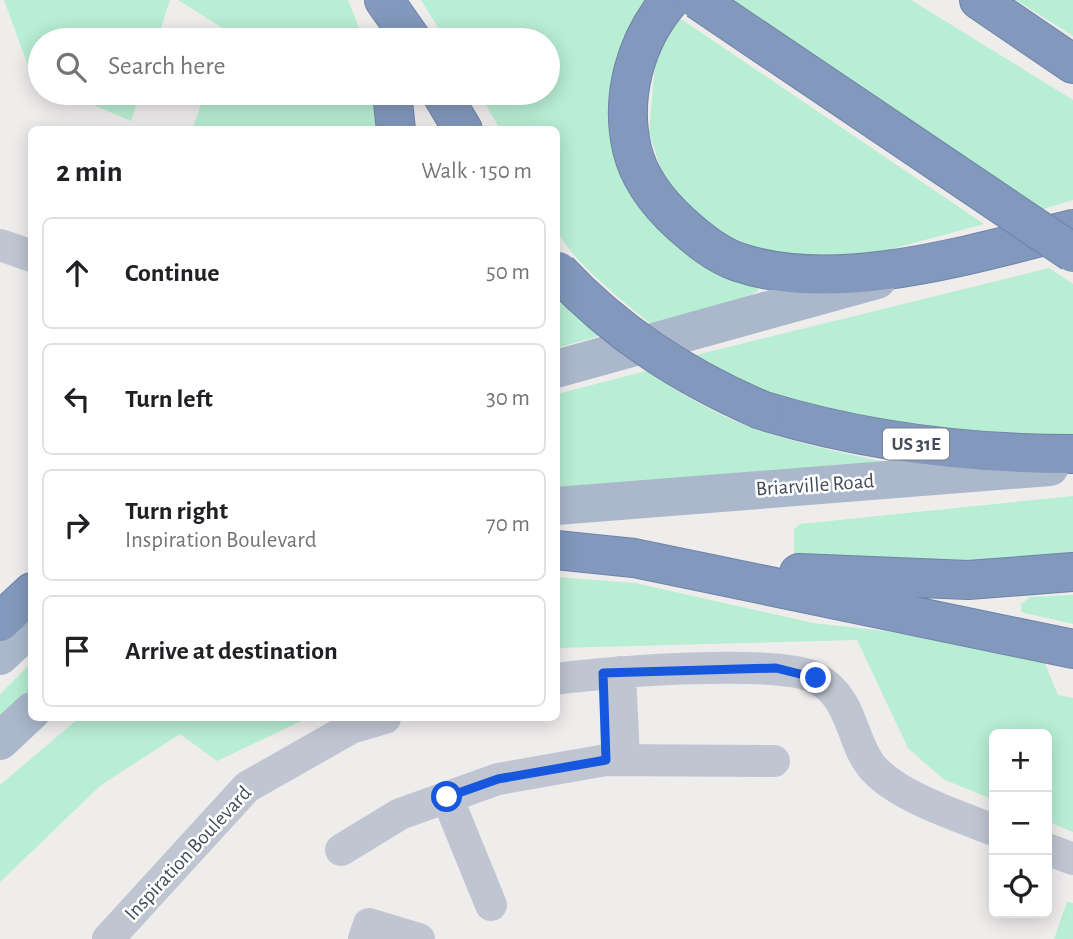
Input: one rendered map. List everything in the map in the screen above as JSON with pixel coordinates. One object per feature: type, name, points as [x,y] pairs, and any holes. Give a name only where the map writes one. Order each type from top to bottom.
[{"type":"highway","points":[[364,0],[374,28]]},
{"type":"highway","points":[[384,0],[404,28]]},
{"type":"highway","points":[[670,0],[648,31],[628,96],[628,119],[634,156],[656,198],[675,219],[703,243],[736,262],[777,272],[835,275],[953,258],[1073,229]]},
{"type":"highway","points":[[698,0],[1073,253]]},
{"type":"highway","points":[[966,0],[990,9],[1073,64]]},
{"type":"highway","points":[[393,105],[396,126]]},
{"type":"highway","points":[[448,105],[461,126]]},
{"type":"highway","name":"US 31E","points":[[560,273],[584,299],[656,355],[690,377],[761,410],[814,424],[919,444],[1024,454],[1073,454]]},
{"type":"highway","points":[[560,550],[634,558],[1073,649]]},
{"type":"highway","points":[[695,572],[968,580],[1073,572]]},
{"type":"highway","points":[[0,622],[28,596]]},
{"type":"main road","points":[[560,368],[953,258]]},
{"type":"main road","name":"Briarville Road","points":[[560,506],[1073,465]]},
{"type":"main road","points":[[0,656],[28,630]]},
{"type":"main road","points":[[0,741],[28,715]]},
{"type":"street","points":[[0,245],[28,255]]},
{"type":"street","points":[[560,678],[611,672],[776,668],[816,678],[842,701],[872,766],[918,801],[989,828]]},
{"type":"street","points":[[611,672],[615,760]]},
{"type":"street","name":"Inspiration Boulevard","points":[[108,939],[247,787],[351,728],[375,721]]},
{"type":"street","points":[[341,850],[400,814],[498,779],[615,760],[774,761]]},
{"type":"street","points":[[447,797],[491,905]]},
{"type":"street","points":[[1052,851],[1073,859]]},
{"type":"street","points":[[364,939],[369,924],[419,939]]},
{"type":"green space","points":[[4,0],[170,0],[161,28],[28,28],[28,65]]},
{"type":"green space","points":[[178,0],[348,0],[359,28],[223,28]]},
{"type":"green space","points":[[421,0],[652,0],[620,136],[757,285],[758,291],[744,299],[650,323],[612,292],[582,264],[560,235],[560,126],[498,126],[486,105],[560,105],[560,28],[438,28]]},
{"type":"green space","points":[[729,0],[911,0],[1073,100],[1073,200],[1040,210]]},
{"type":"green space","points":[[1016,0],[1073,0],[1073,36]]},
{"type":"green space","points":[[681,19],[984,224],[847,261],[753,254],[712,232],[681,202],[661,170],[649,132],[655,64],[665,37]]},
{"type":"green space","points":[[93,105],[136,105],[131,121]]},
{"type":"green space","points":[[201,105],[377,105],[380,126],[193,126]]},
{"type":"green space","points":[[1049,268],[1073,284],[1073,435],[963,433],[853,418],[771,394],[696,355]]},
{"type":"green space","points":[[560,297],[599,336],[560,347]]},
{"type":"green space","points":[[646,371],[704,406],[740,423],[800,442],[901,465],[560,496],[560,393]]},
{"type":"green space","points":[[1073,496],[1073,563],[974,568],[794,557],[794,529],[800,524]]},
{"type":"green space","points":[[560,577],[635,583],[813,623],[885,631],[1043,659],[1058,695],[1073,698],[1073,832],[1052,823],[1052,729],[989,729],[989,798],[943,779],[908,748],[857,640],[560,648]]},
{"type":"green space","points":[[1073,595],[1073,624],[1021,612],[1021,604],[1030,597]]},
{"type":"green space","points":[[28,666],[28,695],[0,718],[0,694]]},
{"type":"green space","points":[[75,721],[302,721],[217,761],[180,734],[101,785],[0,882],[0,785]]},
{"type":"green space","points":[[1067,902],[1073,903],[1073,939],[1054,939]]},
{"type":"route","points":[[447,797],[498,779],[606,760],[603,673],[776,668],[816,678]]}]
